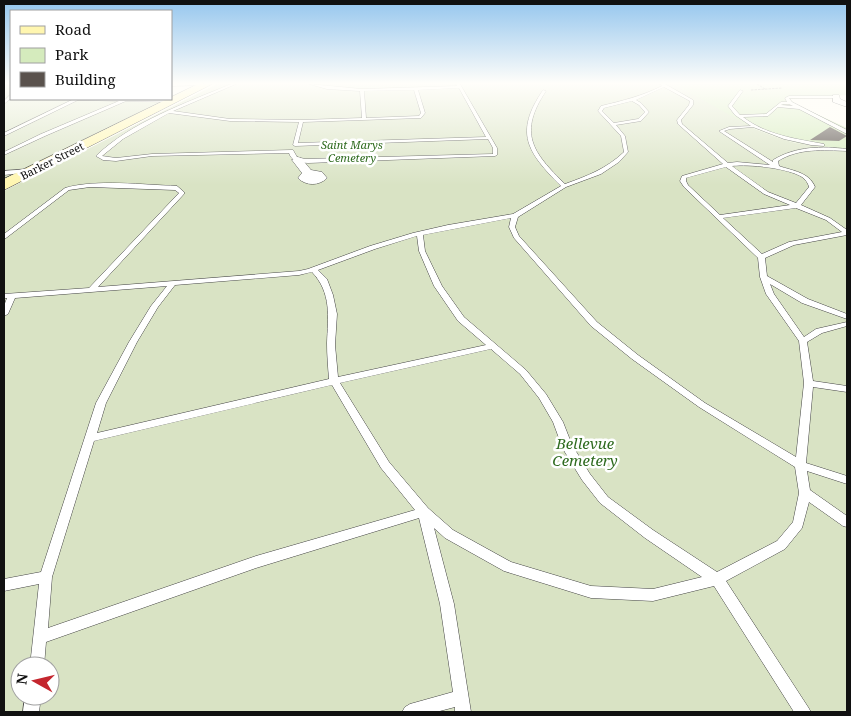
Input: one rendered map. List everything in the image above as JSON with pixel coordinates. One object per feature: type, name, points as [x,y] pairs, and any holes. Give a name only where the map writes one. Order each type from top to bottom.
[{"type":"main road","name":"Barker Street","points":[[4,185],[147,117]]},
{"type":"street","points":[[294,152],[308,172]]},
{"type":"lane","points":[[4,135],[39,117]]},
{"type":"lane","points":[[4,154],[84,117]]},
{"type":"lane","points":[[153,117],[121,138],[98,156],[105,158],[149,155],[223,156],[488,138]]},
{"type":"lane","points":[[219,117],[230,120],[301,121],[409,117]]},
{"type":"lane","points":[[294,152],[495,155],[495,148],[477,117]]},
{"type":"lane","points":[[531,117],[528,136],[532,148],[542,164],[564,186]]},
{"type":"lane","points":[[4,314],[8,296],[173,284],[315,270],[383,244],[420,234],[515,216],[564,186],[599,173],[617,161],[626,152],[623,136],[605,117]]},
{"type":"lane","points":[[613,124],[629,122],[643,117]]},
{"type":"lane","points":[[681,117],[679,120],[680,124],[727,165],[759,189],[828,220],[847,233]]},
{"type":"lane","points":[[743,117],[783,137],[810,144],[847,148]]},
{"type":"lane","points":[[818,117],[847,132]]},
{"type":"lane","points":[[294,152],[301,121]]},
{"type":"lane","points":[[751,128],[729,128],[721,131],[777,167]]},
{"type":"lane","points":[[777,167],[775,161],[792,152],[847,148]]},
{"type":"lane","points":[[315,270],[323,280],[329,295],[333,314],[334,381],[385,465],[424,512],[449,534],[508,567],[591,592],[653,596],[718,579],[781,545],[798,524],[804,493],[800,464],[809,383],[803,341],[774,300],[764,277],[761,257],[718,217],[683,181],[684,177],[692,173],[737,164],[777,167],[804,176],[812,186],[797,206],[718,217]]},
{"type":"lane","points":[[4,172],[32,171]]},
{"type":"lane","points":[[4,237],[67,189],[74,187],[136,186],[177,188],[180,190],[182,192],[177,199],[91,290]]},
{"type":"lane","points":[[515,216],[512,227],[516,236],[594,324],[635,357],[702,405],[800,464],[847,480]]},
{"type":"lane","points":[[761,257],[772,250],[795,242],[847,233]]},
{"type":"lane","points":[[420,234],[422,251],[438,286],[462,319],[523,372],[543,396],[558,422],[567,446],[586,478],[604,500],[649,534],[718,579],[803,712]]},
{"type":"lane","points":[[764,277],[805,301],[847,317]]},
{"type":"lane","points":[[38,656],[46,576],[101,402],[133,342],[155,306],[173,284]]},
{"type":"lane","points":[[803,341],[819,330],[847,324]]},
{"type":"lane","points":[[91,438],[494,346]]},
{"type":"lane","points":[[809,383],[847,389]]},
{"type":"lane","points":[[804,493],[847,522]]},
{"type":"lane","points":[[40,637],[256,562],[424,512]]},
{"type":"lane","points":[[410,712],[462,705],[447,604],[424,512]]},
{"type":"lane","points":[[4,585],[46,576]]},
{"type":"green space","points":[[4,117],[130,117],[4,179]]},
{"type":"green space","name":"Bellevue Cemetery","points":[[150,117],[734,117],[755,129],[795,143],[847,149],[847,712],[4,712],[4,191]]},
{"type":"green space","points":[[732,117],[824,117],[847,128],[847,149],[800,144],[762,132]]},
{"type":"building","points":[[830,127],[847,136],[839,141],[810,140]]},
{"type":"park label","name":"Saint Marys Cemetery","points":[[352,151]]}]
